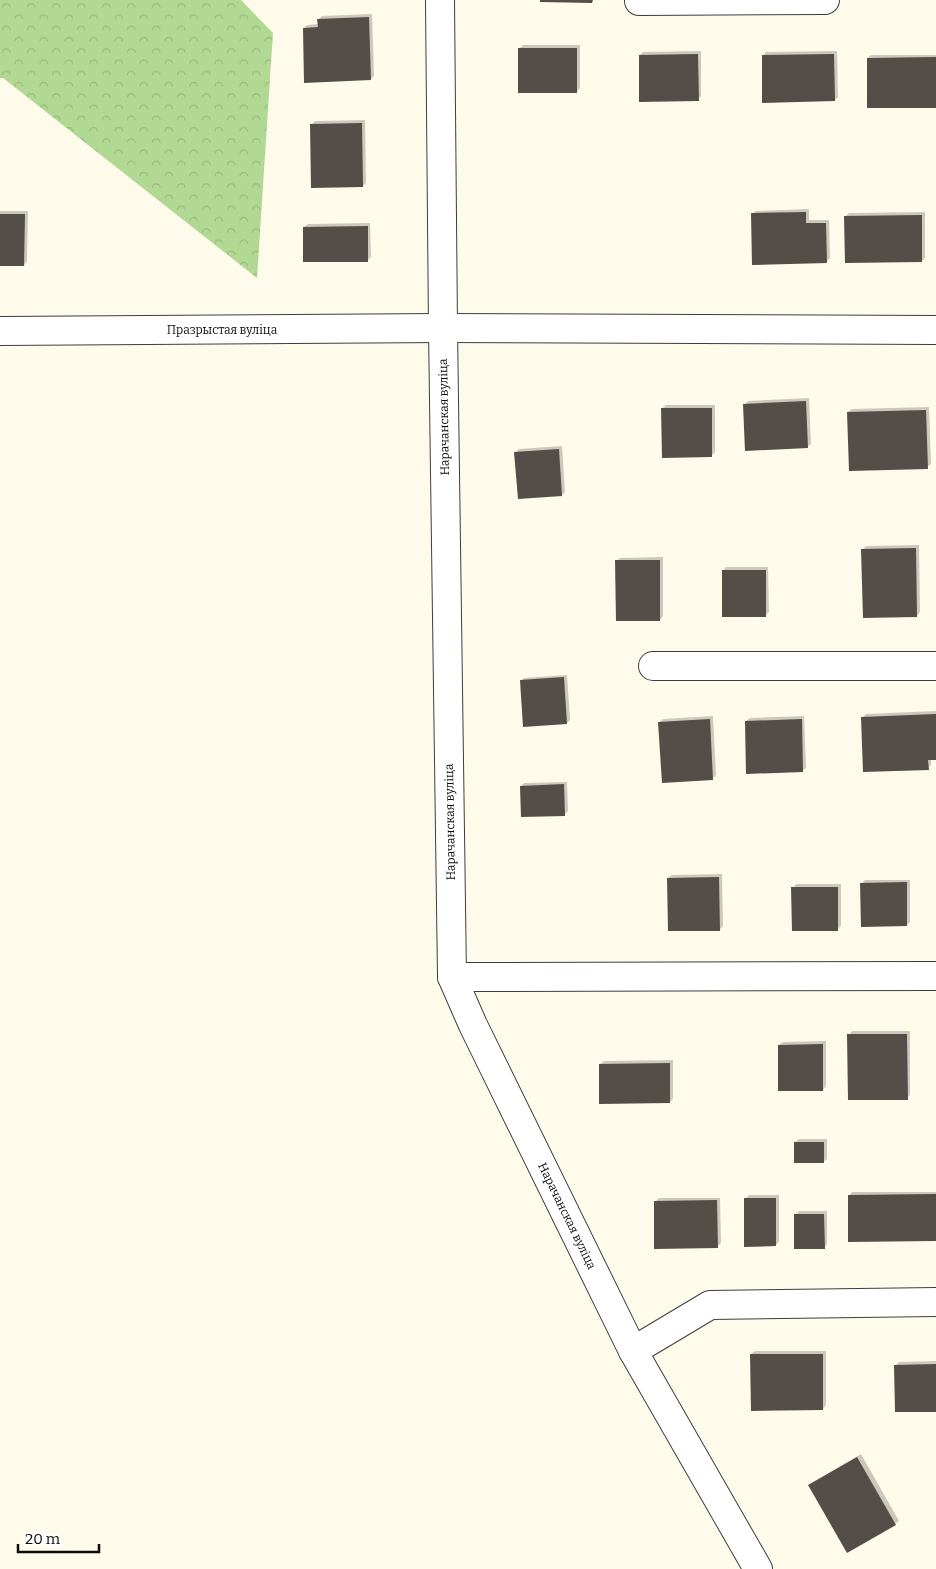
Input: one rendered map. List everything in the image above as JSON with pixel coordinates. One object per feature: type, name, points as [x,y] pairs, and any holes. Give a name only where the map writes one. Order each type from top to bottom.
[{"type":"street","name":"Нарачанская вуліца","points":[[440,0],[452,977],[473,1024],[633,1352],[758,1569]]},
{"type":"street","points":[[638,1],[824,0]]},
{"type":"street","name":"Празрыстая вуліца","points":[[0,331],[443,328],[936,330]]},
{"type":"street","points":[[653,666],[936,666]]},
{"type":"street","points":[[452,977],[936,976]]},
{"type":"street","points":[[633,1352],[710,1305],[936,1302]]},
{"type":"green space","points":[[0,0],[241,0],[273,33],[257,278],[3,78],[0,78]]},
{"type":"building","points":[[540,0],[593,0],[592,3],[540,2]]},
{"type":"building","points":[[369,17],[371,80],[304,83],[303,28],[318,27],[317,19]]},
{"type":"building","points":[[518,48],[577,48],[577,93],[518,93]]},
{"type":"building","points":[[698,54],[699,101],[639,102],[639,55]]},
{"type":"building","points":[[834,54],[835,101],[762,103],[762,55]]},
{"type":"building","points":[[936,57],[936,108],[867,108],[867,58]]},
{"type":"building","points":[[362,123],[363,187],[311,188],[310,124]]},
{"type":"building","points":[[806,212],[806,223],[826,223],[827,263],[752,265],[751,213]]},
{"type":"building","points":[[0,214],[25,214],[24,266],[0,266]]},
{"type":"building","points":[[922,215],[922,262],[845,263],[844,216]]},
{"type":"building","points":[[368,226],[368,262],[303,262],[303,227]]},
{"type":"building","points":[[806,401],[808,448],[745,451],[743,404]]},
{"type":"building","points":[[661,408],[712,408],[712,457],[662,458]]},
{"type":"building","points":[[926,410],[928,469],[849,471],[847,412]]},
{"type":"building","points":[[559,449],[562,496],[518,499],[514,452]]},
{"type":"building","points":[[916,548],[917,617],[863,618],[861,549]]},
{"type":"building","points":[[615,560],[660,560],[660,621],[616,621]]},
{"type":"building","points":[[722,570],[766,570],[766,617],[722,617]]},
{"type":"building","points":[[564,677],[567,724],[523,727],[520,680]]},
{"type":"building","points":[[936,714],[936,760],[928,760],[929,770],[863,772],[861,717]]},
{"type":"building","points":[[710,719],[713,780],[662,783],[658,722]]},
{"type":"building","points":[[802,719],[803,772],[746,774],[745,721]]},
{"type":"building","points":[[564,784],[565,816],[521,817],[520,786]]},
{"type":"building","points":[[719,877],[720,931],[668,931],[667,878]]},
{"type":"building","points":[[907,882],[907,926],[861,927],[860,883]]},
{"type":"building","points":[[791,887],[838,887],[838,931],[792,931]]},
{"type":"building","points":[[847,1034],[907,1034],[908,1100],[848,1100]]},
{"type":"building","points":[[823,1044],[823,1091],[778,1091],[778,1045]]},
{"type":"building","points":[[670,1063],[670,1103],[599,1104],[599,1064]]},
{"type":"building","points":[[794,1142],[824,1142],[824,1163],[794,1163]]},
{"type":"building","points":[[936,1194],[936,1241],[848,1242],[848,1195]]},
{"type":"building","points":[[744,1198],[776,1198],[776,1246],[744,1247]]},
{"type":"building","points":[[717,1200],[718,1248],[654,1249],[654,1201]]},
{"type":"building","points":[[794,1214],[824,1214],[825,1249],[794,1249]]},
{"type":"building","points":[[750,1354],[823,1354],[823,1410],[751,1411]]},
{"type":"building","points":[[936,1364],[936,1412],[895,1412],[894,1365]]},
{"type":"building","points":[[857,1457],[896,1525],[847,1553],[808,1485]]}]
